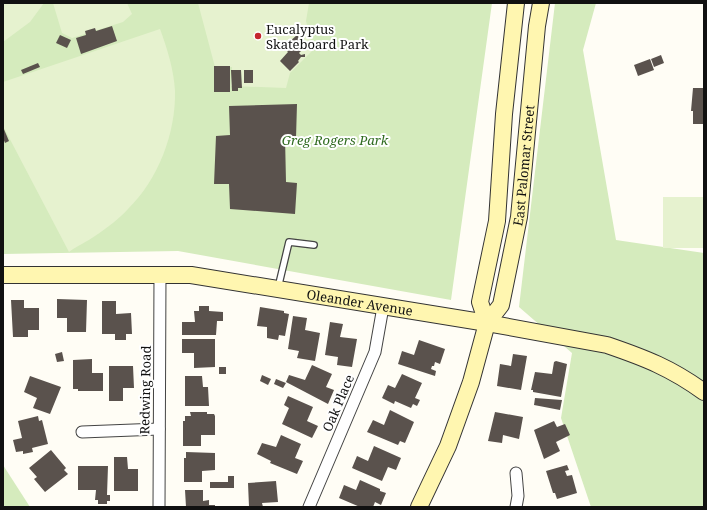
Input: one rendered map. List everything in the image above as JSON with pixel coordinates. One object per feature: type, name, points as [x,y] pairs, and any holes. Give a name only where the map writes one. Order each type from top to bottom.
[{"type":"main road","name":"East Palomar Street","points":[[487,323],[480,302],[497,221],[504,114],[516,3]]},
{"type":"main road","name":"East Palomar Street","points":[[419,507],[448,446],[471,382],[487,323],[501,305],[519,218],[536,26],[541,3]]},
{"type":"main road","name":"Oleander Avenue","points":[[3,275],[191,275],[278,288],[607,345],[652,361],[686,379],[704,392]]},
{"type":"street","name":"Redwing Road","points":[[159,507],[158,429],[160,274]]},
{"type":"street","name":"Oak Place","points":[[309,507],[375,352],[383,307]]},
{"type":"street","points":[[82,432],[158,429]]},
{"type":"street","points":[[516,473],[518,496],[516,507]]},
{"type":"lane","points":[[278,288],[289,242],[314,245]]},
{"type":"green space","name":"Greg Rogers Park","points":[[3,3],[492,3],[451,300],[178,251],[3,254]]},
{"type":"green space","points":[[3,3],[44,3],[30,22],[3,42]]},
{"type":"green space","points":[[53,3],[127,3],[132,14],[123,22],[72,38],[62,33]]},
{"type":"green space","name":"Eucalyptus Skateboard Park","points":[[198,3],[309,3],[306,21],[313,50],[290,73],[286,88],[231,86],[232,67],[215,67]]},
{"type":"green space","points":[[555,3],[596,3],[583,50],[616,240],[704,253],[704,507],[591,507],[561,418],[572,353],[519,307]]},
{"type":"green space","points":[[160,29],[170,59],[175,91],[172,123],[163,155],[148,184],[139,197],[124,213],[104,230],[69,252],[3,126],[3,82]]},
{"type":"green space","points":[[663,197],[704,197],[704,248],[663,248]]},
{"type":"green space","points":[[3,465],[30,507],[3,507]]},
{"type":"building","points":[[112,26],[117,41],[81,54],[76,38],[86,35],[85,31],[95,28],[96,31]]},
{"type":"building","points":[[60,35],[71,40],[67,48],[56,43]]},
{"type":"building","points":[[297,35],[307,45],[299,53],[301,55],[305,54],[305,57],[301,57],[298,61],[299,62],[290,71],[280,61],[288,52],[286,50],[282,51],[282,48],[286,48],[289,45],[288,43]]},
{"type":"building","points":[[661,55],[664,63],[654,67],[651,59]]},
{"type":"building","points":[[650,59],[654,70],[638,76],[634,65]]},
{"type":"building","points":[[38,63],[40,67],[23,74],[21,70]]},
{"type":"building","points":[[214,66],[230,66],[230,92],[214,92]]},
{"type":"building","points":[[231,70],[241,70],[242,88],[238,88],[238,91],[232,91]]},
{"type":"building","points":[[244,70],[253,70],[253,83],[244,83]]},
{"type":"building","points":[[693,88],[704,88],[704,124],[693,124],[693,111],[691,111]]},
{"type":"building","points":[[297,104],[296,138],[285,137],[286,182],[297,183],[295,214],[230,209],[229,184],[214,184],[216,136],[230,135],[229,106]]},
{"type":"building","points":[[3,127],[9,141],[5,143],[3,138]]},
{"type":"building","points":[[57,299],[87,300],[86,332],[67,332],[67,318],[57,318]]},
{"type":"building","points":[[11,300],[24,300],[24,308],[39,308],[39,330],[28,330],[28,337],[13,337]]},
{"type":"building","points":[[102,301],[116,301],[116,314],[131,313],[132,334],[126,334],[126,340],[115,340],[115,334],[102,334]]},
{"type":"building","points":[[199,306],[209,306],[209,311],[223,312],[223,321],[217,321],[216,335],[182,335],[182,322],[195,322],[194,311],[199,311]]},
{"type":"building","points":[[260,307],[284,311],[284,313],[289,314],[285,336],[279,335],[278,340],[267,338],[267,327],[257,326]]},
{"type":"building","points":[[293,316],[307,318],[305,330],[320,333],[315,361],[297,358],[299,351],[288,349]]},
{"type":"building","points":[[330,322],[343,324],[340,337],[357,339],[352,367],[337,365],[338,357],[325,355]]},
{"type":"building","points":[[182,339],[215,339],[215,367],[194,368],[194,353],[182,353]]},
{"type":"building","points":[[419,340],[445,349],[440,364],[435,362],[434,366],[432,366],[431,369],[436,371],[435,376],[398,364],[402,351],[414,355]]},
{"type":"building","points":[[62,352],[64,361],[57,362],[55,354]]},
{"type":"building","points":[[513,354],[527,356],[521,390],[497,386],[500,364],[511,366]]},
{"type":"building","points":[[92,359],[92,373],[103,373],[103,391],[78,391],[78,389],[73,389],[73,360]]},
{"type":"building","points":[[556,361],[567,364],[561,397],[533,392],[533,390],[531,390],[535,372],[552,374],[554,362]]},
{"type":"building","points":[[312,365],[332,374],[326,387],[334,390],[328,404],[286,382],[289,375],[305,380]]},
{"type":"building","points":[[109,366],[133,366],[134,388],[123,388],[123,401],[109,401]]},
{"type":"building","points":[[219,367],[226,367],[226,374],[219,374]]},
{"type":"building","points":[[402,374],[422,383],[415,398],[420,400],[417,406],[413,404],[411,408],[395,401],[394,404],[382,398],[388,385],[395,388]]},
{"type":"building","points":[[262,375],[271,379],[268,385],[260,381]]},
{"type":"building","points":[[30,376],[61,387],[50,414],[33,408],[37,398],[24,392]]},
{"type":"building","points":[[185,376],[202,376],[203,387],[208,387],[209,406],[185,406]]},
{"type":"building","points":[[276,379],[286,383],[283,388],[274,384]]},
{"type":"building","points":[[288,396],[313,407],[307,421],[318,426],[312,438],[282,424],[289,408],[284,405]]},
{"type":"building","points":[[535,398],[562,400],[560,410],[534,405]]},
{"type":"building","points":[[390,410],[414,422],[405,443],[400,441],[398,445],[367,432],[373,420],[384,425]]},
{"type":"building","points":[[190,412],[207,412],[207,414],[214,414],[215,416],[215,435],[201,435],[201,446],[183,446],[183,421],[185,421],[185,416],[191,416]]},
{"type":"building","points":[[495,412],[523,417],[519,439],[503,435],[502,443],[488,441]]},
{"type":"building","points":[[38,416],[39,421],[42,420],[48,444],[32,448],[33,452],[23,454],[23,451],[16,452],[13,440],[22,438],[18,421]]},
{"type":"building","points":[[554,421],[557,427],[565,424],[570,435],[556,442],[560,451],[544,459],[534,430]]},
{"type":"building","points":[[281,435],[301,444],[295,458],[303,461],[297,474],[270,463],[271,461],[257,454],[262,443],[276,447]]},
{"type":"building","points":[[374,446],[401,458],[396,470],[388,467],[382,481],[352,468],[357,456],[368,461]]},
{"type":"building","points":[[51,450],[66,468],[64,470],[68,474],[45,492],[34,479],[37,477],[29,468]]},
{"type":"building","points":[[186,452],[215,453],[215,470],[202,471],[202,482],[184,482],[184,458],[186,458]]},
{"type":"building","points":[[114,457],[127,457],[128,469],[138,469],[138,491],[114,491]]},
{"type":"building","points":[[567,465],[569,470],[565,471],[567,476],[572,475],[577,493],[557,499],[555,493],[553,493],[546,471]]},
{"type":"building","points":[[78,466],[108,466],[107,495],[110,495],[110,501],[107,501],[107,504],[98,504],[98,500],[95,500],[96,490],[78,490]]},
{"type":"building","points":[[228,476],[234,476],[234,488],[210,488],[210,482],[228,482]]},
{"type":"building","points":[[360,480],[386,493],[381,505],[375,502],[373,507],[360,507],[339,498],[344,485],[356,490]]},
{"type":"building","points":[[276,481],[278,502],[262,503],[263,507],[249,507],[248,483]]},
{"type":"building","points":[[185,490],[203,490],[203,501],[209,500],[209,505],[215,505],[215,507],[186,507]]},
{"type":"place","name":"Eucalyptus Skateboard Park","points":[[258,36]]}]
